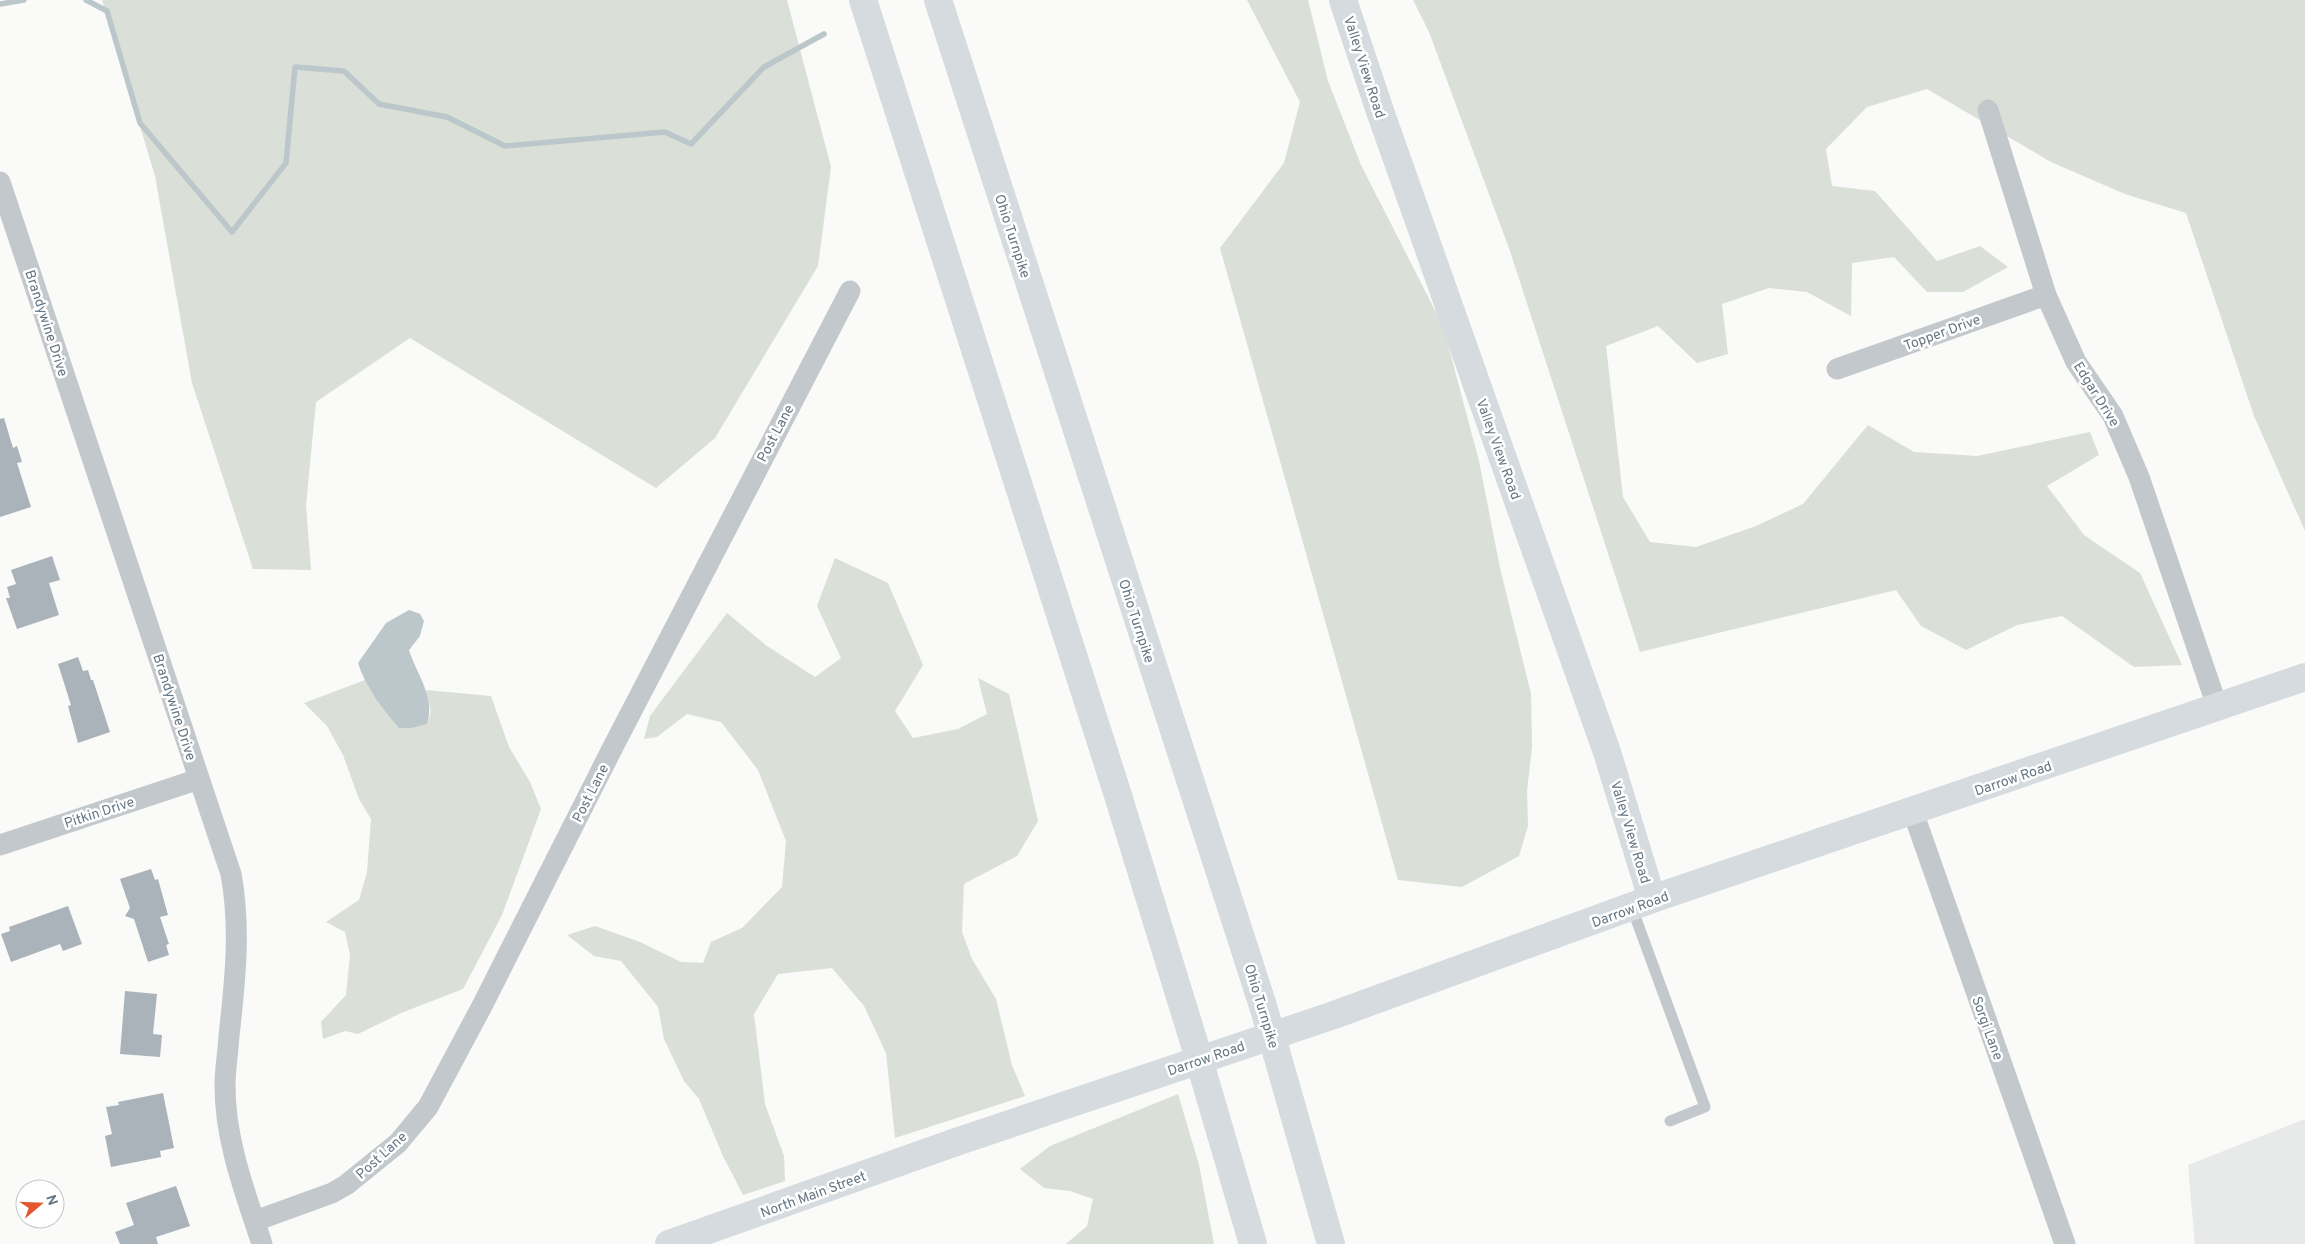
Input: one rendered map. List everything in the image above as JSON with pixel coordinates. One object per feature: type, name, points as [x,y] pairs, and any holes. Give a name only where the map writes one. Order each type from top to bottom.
[{"type":"main road","points":[[863,0],[1116,789],[1193,1039],[1253,1244]]},
{"type":"main road","name":"Ohio Turnpike","points":[[938,0],[1264,1009],[1331,1244]]},
{"type":"main road","name":"Valley View Road","points":[[1343,0],[1381,114],[1607,752],[1642,904]]},
{"type":"main road","name":"Darrow Road","points":[[956,1142],[1334,1015],[1642,904],[2305,677]]},
{"type":"main road","name":"North Main Street","points":[[669,1244],[956,1142]]},
{"type":"street","name":"Edgar Drive","points":[[1988,110],[2046,295],[2076,362],[2113,416],[2139,477],[2217,706]]},
{"type":"street","name":"Brandywine Drive","points":[[0,182],[231,874],[236,902],[237,960],[225,1084],[226,1123],[231,1149],[262,1244]]},
{"type":"street","name":"Post Lane","points":[[254,1221],[332,1193],[346,1186],[398,1143],[428,1107],[482,1006],[614,745],[850,291]]},
{"type":"street","name":"Topper Drive","points":[[1838,369],[2046,295]]},
{"type":"street","name":"Pitkin Drive","points":[[0,845],[199,779]]},
{"type":"street","name":"Sorgi Lane","points":[[1913,812],[2065,1244]]},
{"type":"lane","points":[[1642,904],[1705,1107],[1670,1121]]},
{"type":"shaded area","points":[[102,0],[787,0],[831,167],[818,266],[715,438],[656,488],[410,338],[316,402],[306,505],[311,570],[253,569],[192,383],[155,176]]},
{"type":"shaded area","points":[[1247,0],[1308,0],[1328,81],[1361,165],[1443,326],[1479,461],[1500,568],[1531,694],[1532,747],[1527,791],[1528,826],[1519,856],[1462,887],[1398,880],[1220,248],[1284,163],[1300,102]]},
{"type":"shaded area","points":[[1413,0],[2305,0],[2305,531],[2254,416],[2186,213],[2125,194],[2051,162],[1927,89],[1867,107],[1826,149],[1832,186],[1875,191],[1937,261],[1980,246],[2008,267],[1963,292],[1927,292],[1894,257],[1852,263],[1851,316],[1807,292],[1769,288],[1722,304],[1728,354],[1697,363],[1658,326],[1606,346],[1623,497],[1650,542],[1696,547],[1756,526],[1803,504],[1868,425],[1914,452],[1977,456],[2090,432],[2099,455],[2047,486],[2084,535],[2140,573],[2182,665],[2134,667],[2062,616],[2017,625],[1966,650],[1921,626],[1896,590],[1640,652],[1510,251],[1429,32]]},
{"type":"shaded area","points":[[835,558],[888,583],[923,665],[895,711],[913,738],[958,729],[987,714],[978,678],[1009,694],[1038,821],[1017,856],[964,884],[962,932],[972,959],[996,999],[1012,1065],[1025,1096],[895,1138],[886,1053],[864,1006],[832,968],[778,974],[754,1014],[765,1104],[784,1156],[785,1181],[743,1195],[723,1156],[699,1099],[684,1081],[664,1039],[658,1007],[621,961],[594,956],[567,935],[595,926],[640,942],[681,962],[703,963],[711,942],[742,928],[782,887],[786,841],[758,770],[721,722],[687,714],[657,737],[644,739],[650,716],[727,613],[767,646],[815,677],[841,658],[817,606]]},
{"type":"shaded area","points":[[409,610],[420,614],[424,621],[420,636],[409,650],[427,696],[429,714],[427,724],[412,728],[399,728],[370,689],[358,663],[386,623]]},
{"type":"shaded area","points":[[365,680],[372,693],[412,728],[427,724],[431,712],[426,690],[491,696],[509,747],[530,782],[541,809],[502,915],[463,989],[401,1013],[358,1034],[345,1031],[323,1039],[321,1022],[346,995],[350,955],[345,932],[326,922],[359,900],[367,872],[371,819],[359,799],[343,755],[327,726],[304,703]]},
{"type":"shaded area","points":[[1178,1094],[1199,1165],[1214,1244],[1066,1244],[1087,1226],[1093,1199],[1070,1191],[1044,1188],[1020,1169],[1050,1146]]},
{"type":"shaded area","points":[[2305,1119],[2305,1244],[2195,1244],[2188,1165]]},
{"type":"building","points":[[4,418],[13,448],[17,446],[22,462],[17,463],[31,507],[0,517],[0,419]]},
{"type":"building","points":[[52,556],[60,580],[49,583],[59,615],[17,629],[6,598],[10,598],[7,587],[16,584],[11,570]]},
{"type":"building","points":[[78,657],[83,671],[88,670],[91,680],[93,680],[110,732],[78,743],[68,706],[71,705],[58,664]]},
{"type":"building","points":[[151,869],[155,880],[158,879],[168,915],[160,917],[169,944],[166,945],[169,955],[148,962],[134,919],[125,916],[130,908],[120,879]]},
{"type":"building","points":[[68,906],[82,944],[63,951],[60,944],[11,962],[1,934],[10,931],[9,927]]},
{"type":"building","points":[[125,991],[157,994],[153,1034],[162,1035],[160,1057],[120,1054]]},
{"type":"building","points":[[163,1093],[174,1148],[160,1151],[161,1157],[111,1167],[105,1136],[112,1134],[106,1107],[119,1105],[118,1102]]},
{"type":"building","points":[[176,1186],[190,1226],[156,1237],[158,1244],[120,1244],[115,1232],[134,1225],[126,1203]]},
{"type":"waterway","points":[[0,4],[24,0]]},
{"type":"waterway","points":[[86,0],[107,11],[140,123],[232,232],[286,163],[295,67],[344,71],[379,104],[447,117],[505,146],[665,132],[691,144],[764,67],[824,34]]}]
